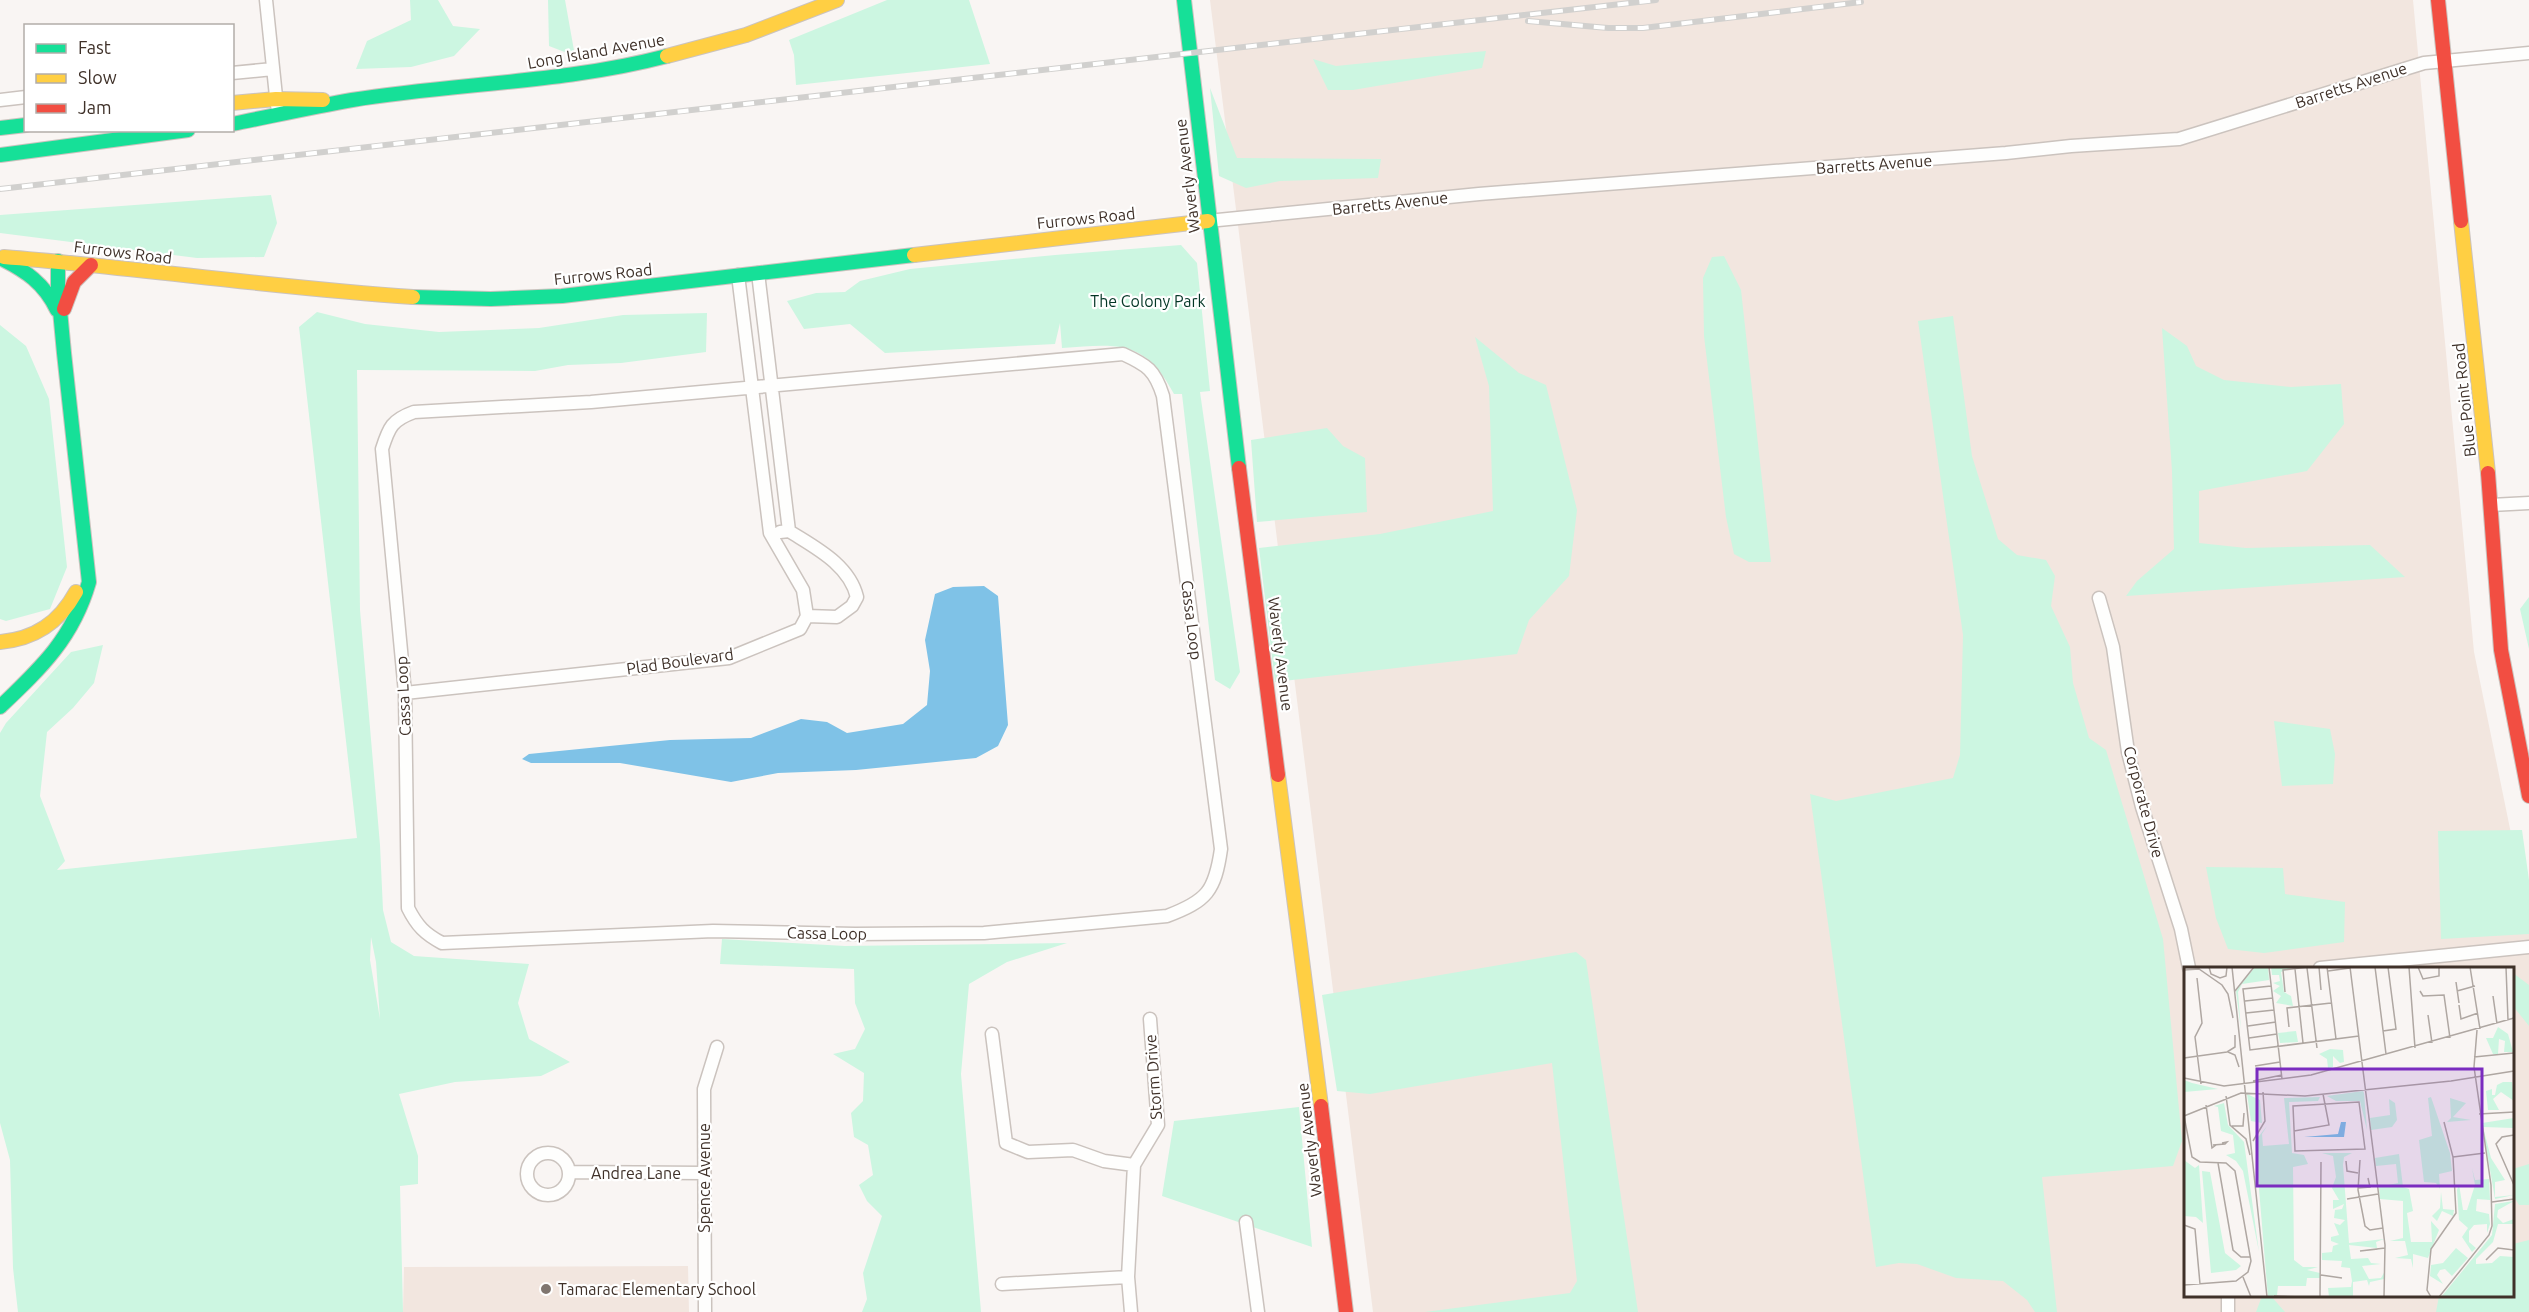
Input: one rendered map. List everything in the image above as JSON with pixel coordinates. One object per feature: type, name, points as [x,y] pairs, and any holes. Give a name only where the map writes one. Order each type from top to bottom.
[{"type":"main road","name":"Long Island Avenue","points":[[234,124],[353,100],[575,74],[660,59],[746,35],[837,0]]},
{"type":"main road","name":"Waverly Avenue","points":[[1184,0],[1208,221],[1346,1312]]},
{"type":"main road","name":"Blue Point Road","points":[[2438,0],[2491,505],[2501,650],[2529,796]]},
{"type":"main road","name":"Long Island Avenue","points":[[234,103],[276,99],[353,100]]},
{"type":"main road","points":[[0,128],[24,125]]},
{"type":"main road","points":[[0,155],[173,132]]},
{"type":"main road","name":"Furrows Road","points":[[0,258],[58,261],[368,296],[501,300],[562,296],[1208,221]]},
{"type":"main road","points":[[0,258],[35,276],[48,291],[61,318]]},
{"type":"main road","points":[[0,707],[48,661],[74,625],[89,582],[61,318],[58,261]]},
{"type":"main road","points":[[61,318],[74,282],[91,265]]},
{"type":"main road","points":[[0,642],[33,637],[63,615],[76,592],[86,551]]},
{"type":"street","points":[[266,0],[278,116]]},
{"type":"street","name":"Barretts Avenue","points":[[1208,221],[1479,194],[2179,139],[2415,65],[2445,60],[2529,53]]},
{"type":"street","points":[[234,73],[273,69]]},
{"type":"street","points":[[0,100],[24,97]]},
{"type":"street","points":[[758,273],[789,531]]},
{"type":"street","points":[[738,275],[770,533],[803,590],[807,616],[837,617],[852,606],[857,597],[854,586],[834,561],[789,531],[770,533]]},
{"type":"street","name":"Cassa Loop","points":[[1123,354],[1147,365],[1158,381],[1163,396],[1221,849],[1214,881],[1206,896],[1167,916],[984,933],[855,934],[713,931],[442,943],[426,935],[417,925],[408,908],[405,693],[382,449],[388,430],[399,418],[414,412],[591,402],[771,385],[1123,354]]},
{"type":"street","points":[[2491,505],[2529,503]]},
{"type":"street","name":"Corporate Drive","points":[[2099,598],[2113,647],[2128,752],[2139,796],[2181,929],[2189,967]]},
{"type":"street","name":"Plad Boulevard","points":[[405,693],[729,658],[800,629],[807,616]]},
{"type":"street","points":[[2339,967],[2529,947]]},
{"type":"street","name":"Storm Drive","points":[[1131,1312],[1128,1277],[1134,1165],[1158,1125],[1150,1019]]},
{"type":"street","points":[[992,1034],[1006,1143],[1028,1152],[1073,1150],[1104,1161],[1134,1165]]},
{"type":"street","name":"Spence Avenue","points":[[705,1312],[704,1089],[717,1047]]},
{"type":"street","name":"Andrea Lane","points":[[569,1172],[703,1173]]},
{"type":"street","points":[[1246,1222],[1258,1312]]},
{"type":"street","points":[[1002,1284],[1128,1277]]},
{"type":"shaded area","points":[[1210,0],[2413,0],[2474,652],[2529,922],[2529,1312],[1373,1312]]},
{"type":"shaded area","name":"Tamarac Elementary School","points":[[688,1266],[689,1312],[403,1312],[404,1267]]},
{"type":"green space","points":[[410,0],[438,0],[453,26],[480,29],[454,56],[411,67],[356,69],[367,41],[411,20]]},
{"type":"green space","points":[[548,0],[565,0],[575,56],[549,46]]},
{"type":"green space","points":[[887,0],[969,0],[990,64],[796,85],[794,55],[789,40]]},
{"type":"green space","points":[[1486,51],[1482,68],[1353,90],[1328,90],[1313,59],[1336,66]]},
{"type":"green space","points":[[1210,88],[1237,158],[1381,159],[1378,178],[1280,181],[1246,188],[1219,176]]},
{"type":"green space","points":[[271,195],[277,223],[264,257],[197,258],[0,233],[0,215]]},
{"type":"green space","name":"The Colony Park","points":[[1181,245],[1197,263],[1210,391],[1200,392],[1240,672],[1230,689],[1215,680],[1182,394],[1174,394],[1152,363],[1141,354],[1114,346],[1062,348],[1060,323],[1055,344],[885,353],[850,324],[804,329],[787,301],[816,293],[845,292],[860,281],[910,269]]},
{"type":"green space","points":[[1724,256],[1741,290],[1771,562],[1749,562],[1734,554],[1726,517],[1704,336],[1703,278],[1712,257]]},
{"type":"green space","points":[[317,312],[365,324],[439,332],[539,328],[623,315],[707,313],[706,352],[621,363],[568,365],[535,371],[357,370],[360,610],[380,845],[383,910],[391,942],[414,956],[529,964],[518,1003],[529,1039],[570,1062],[541,1076],[455,1082],[399,1094],[418,1156],[418,1184],[400,1186],[403,1312],[18,1312],[13,1268],[10,1160],[0,1123],[0,733],[6,723],[71,652],[103,645],[94,683],[73,708],[47,732],[40,796],[65,861],[57,870],[357,838],[299,327]],"holes":[[[371,937],[376,962],[380,1019],[370,960]]]},
{"type":"green space","points":[[1953,316],[1972,456],[1998,539],[2017,555],[2046,560],[2055,576],[2051,606],[2070,647],[2073,683],[2089,738],[2106,750],[2163,939],[2182,1141],[2173,1166],[2042,1177],[2057,1312],[2035,1312],[2027,1300],[2003,1281],[1956,1278],[1917,1264],[1899,1263],[1876,1267],[1810,794],[1836,801],[1953,778],[1960,755],[1963,635],[1918,321]]},
{"type":"green space","points":[[0,325],[26,346],[49,399],[67,567],[50,609],[6,621],[0,619]]},
{"type":"green space","points":[[2162,328],[2187,346],[2196,366],[2224,380],[2291,387],[2341,384],[2344,424],[2307,471],[2199,491],[2199,543],[2246,548],[2370,545],[2405,577],[2126,596],[2137,581],[2174,549],[2172,471]]},
{"type":"green space","points":[[1475,337],[1519,373],[1546,385],[1577,510],[1569,576],[1529,620],[1517,654],[1275,682],[1259,548],[1380,534],[1493,511],[1489,386]]},
{"type":"green space","points":[[1327,428],[1343,446],[1365,458],[1367,512],[1257,522],[1251,440]]},
{"type":"green space","points":[[2529,597],[2529,649],[2520,609]]},
{"type":"green space","points":[[2274,721],[2330,729],[2335,754],[2333,784],[2282,786]]},
{"type":"green space","points":[[2522,830],[2529,880],[2529,934],[2441,939],[2438,831]]},
{"type":"green space","points":[[2206,867],[2283,868],[2285,894],[2345,902],[2344,942],[2264,953],[2228,949],[2216,918]]},
{"type":"green space","points":[[722,939],[845,946],[1067,943],[1007,962],[969,984],[961,1074],[981,1312],[862,1312],[867,1299],[863,1273],[882,1216],[867,1201],[859,1185],[873,1175],[868,1145],[854,1137],[851,1113],[863,1101],[864,1073],[833,1054],[855,1049],[865,1029],[855,1003],[854,969],[720,964]]},
{"type":"green space","points":[[1576,952],[1586,960],[1638,1312],[1425,1312],[1570,1293],[1577,1281],[1552,1063],[1370,1094],[1337,1091],[1322,995]]},
{"type":"green space","points":[[2514,974],[2529,985],[2529,1026],[2514,1007]]},
{"type":"green space","points":[[1299,1107],[1312,1247],[1162,1196],[1174,1121]]},
{"type":"green space","points":[[2529,1164],[2529,1205],[2519,1205],[2514,1197],[2514,1169]]},
{"type":"green space","points":[[2529,1240],[2529,1312],[2436,1312],[2439,1297],[2514,1297],[2514,1244]]},
{"type":"green space","points":[[2262,1297],[2272,1297],[2285,1312],[2256,1312]]},
{"type":"water","points":[[984,586],[998,596],[1008,725],[998,746],[976,758],[856,770],[778,773],[731,782],[620,763],[531,763],[522,759],[529,754],[670,740],[751,738],[801,719],[827,722],[847,733],[903,724],[927,705],[930,671],[925,640],[935,594],[953,587]]},
{"type":"railway","points":[[0,189],[1656,0]]},
{"type":"railway","points":[[1528,21],[1608,28],[1643,28],[1861,2]]},
{"type":"traffic: fast","points":[[1184,0],[1239,468]]},
{"type":"traffic: fast","points":[[234,124],[352,100],[590,72],[667,56]]},
{"type":"traffic: fast","points":[[0,128],[24,125]]},
{"type":"traffic: fast","points":[[0,155],[173,132]]},
{"type":"traffic: fast","points":[[413,297],[491,299],[562,296],[914,255]]},
{"type":"traffic: fast","points":[[0,258],[40,285],[57,310]]},
{"type":"traffic: fast","points":[[0,707],[42,665],[65,636],[89,582],[64,353],[58,289],[58,261]]},
{"type":"traffic: slow","points":[[667,56],[746,35],[837,0]]},
{"type":"traffic: slow","points":[[234,103],[276,99],[323,100]]},
{"type":"traffic: slow","points":[[914,255],[1208,221]]},
{"type":"traffic: slow","points":[[2461,221],[2488,473]]},
{"type":"traffic: slow","points":[[4,257],[413,297]]},
{"type":"traffic: slow","points":[[0,642],[24,637],[45,628],[62,612],[76,592]]},
{"type":"traffic: slow","points":[[1278,775],[1321,1106]]},
{"type":"traffic: jam","points":[[2438,0],[2461,221]]},
{"type":"traffic: jam","points":[[64,309],[74,282],[91,265]]},
{"type":"traffic: jam","points":[[1239,468],[1278,775]]},
{"type":"traffic: jam","points":[[2488,473],[2501,650],[2529,796]]},
{"type":"traffic: jam","points":[[1321,1106],[1346,1312]]},
{"type":"place","name":"Tamarac Elementary School","points":[[546,1289]]}]
